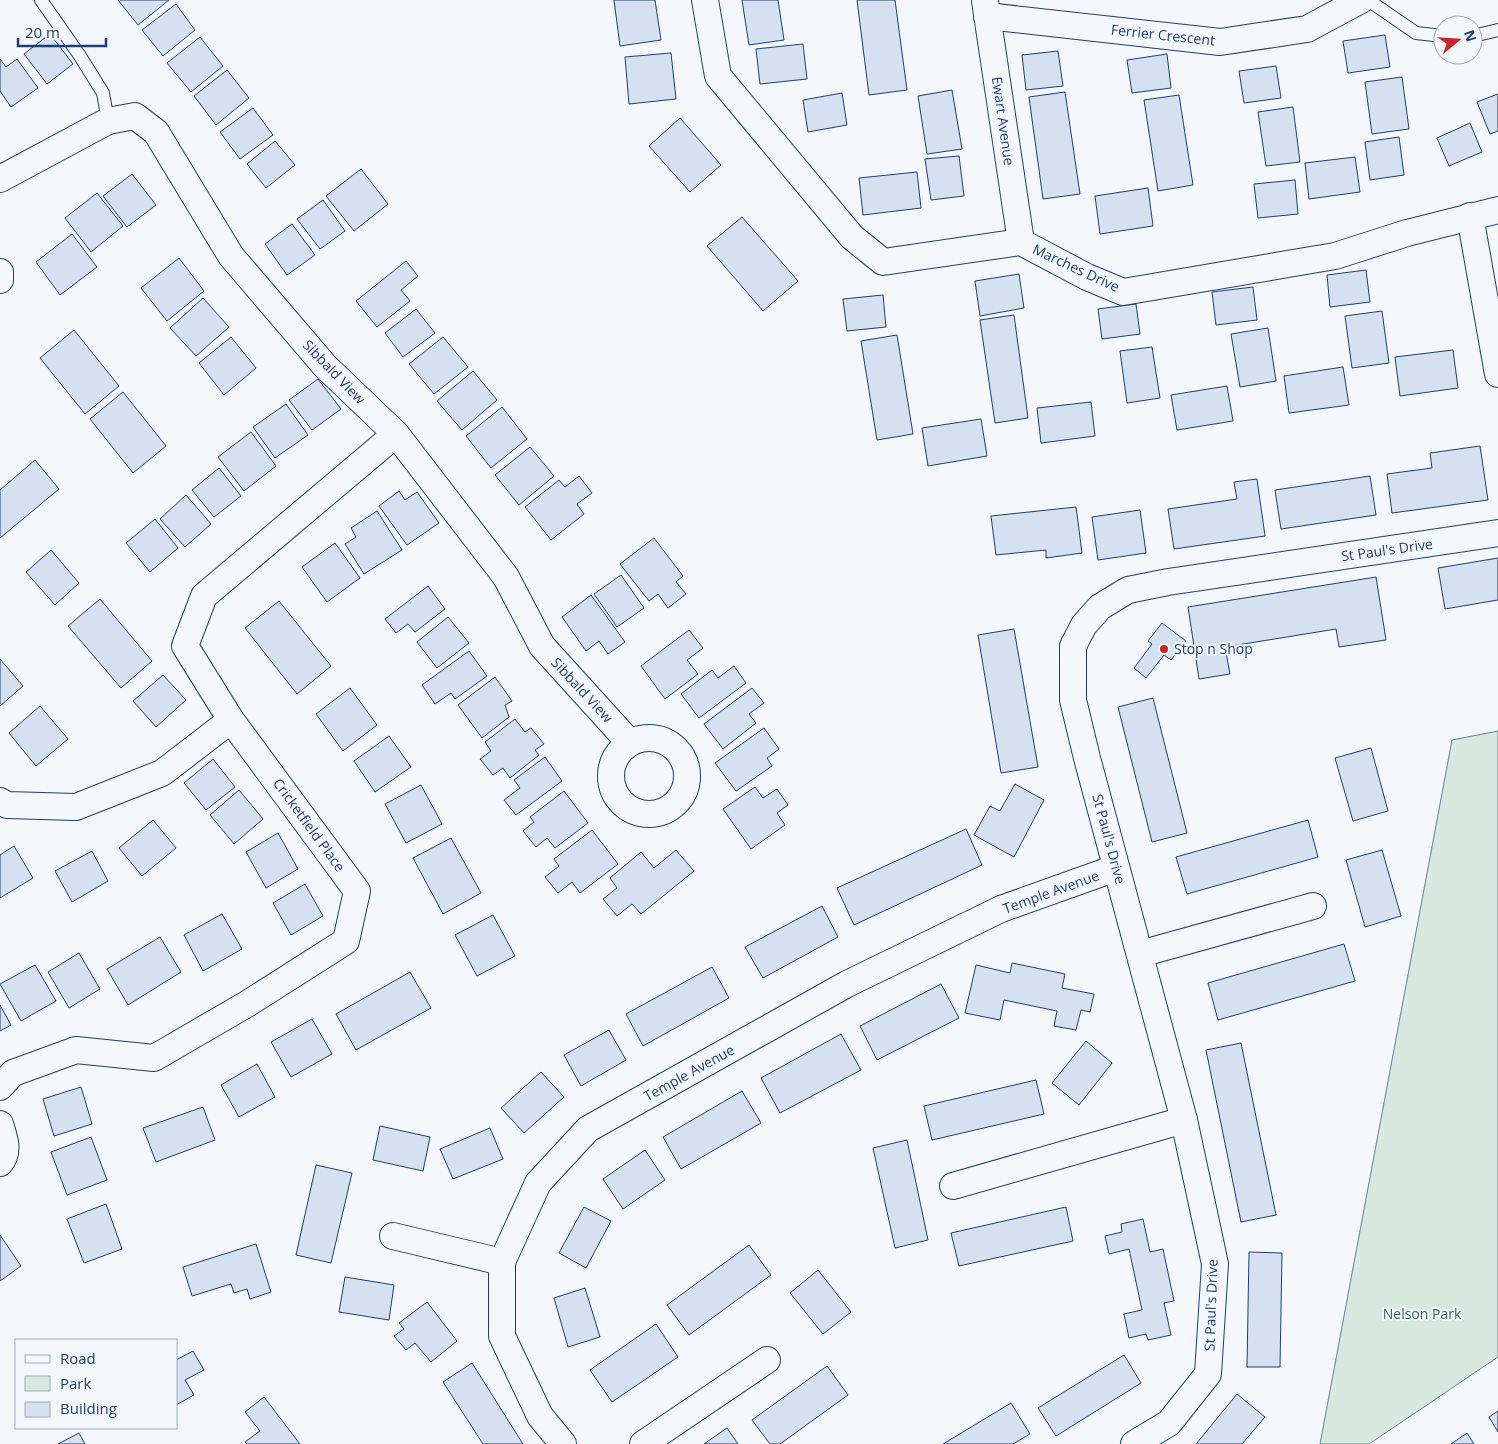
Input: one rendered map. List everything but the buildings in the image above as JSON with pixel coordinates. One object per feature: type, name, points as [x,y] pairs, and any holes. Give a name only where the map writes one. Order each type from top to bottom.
[{"type":"street","name":"Marches Drive","points":[[705,0],[718,76],[852,237],[883,262],[1020,242],[1087,277],[1123,292],[1335,256],[1407,233],[1498,210]]},
{"type":"street","name":"Ferrier Crescent","points":[[986,8],[1220,42],[1307,29],[1361,0]]},
{"type":"street","name":"Ewart Avenue","points":[[986,8],[1020,242]]},
{"type":"street","name":"Sibbald View","points":[[0,179],[108,121],[135,116],[156,132],[230,256],[325,366],[396,434],[506,577],[542,646],[630,743]]},
{"type":"street","points":[[1470,216],[1498,374]]},
{"type":"street","points":[[0,272],[0,280]]},
{"type":"street","name":"Cricketfield Place","points":[[0,1086],[13,1073],[76,1050],[154,1058],[247,1004],[346,941],[357,891],[231,720],[185,646],[204,596],[396,434]]},
{"type":"street","name":"St Paul's Drive","points":[[1134,1444],[1169,1423],[1208,1374],[1215,1264],[1184,1120],[1073,700],[1073,646],[1084,625],[1100,606],[1128,590],[1168,582],[1498,534]]},
{"type":"street","points":[[0,801],[7,805],[76,807],[162,773],[231,720]]},
{"type":"street","name":"Temple Avenue","points":[[563,1444],[540,1416],[502,1336],[502,1262],[538,1182],[588,1129],[848,984],[1001,909],[1116,868]]},
{"type":"street","points":[[1140,954],[1313,906]]},
{"type":"street","points":[[953,1186],[1184,1120]]},
{"type":"street","points":[[0,1124],[6,1146],[3,1160],[0,1163]]},
{"type":"street","points":[[392,1236],[502,1262]]},
{"type":"street","points":[[643,1444],[767,1360]]},
{"type":"lane","points":[[41,0],[103,93],[108,121]]},
{"type":"lane","points":[[1368,0],[1416,33],[1433,35]]},
{"type":"lane","points":[[1483,34],[1498,30]]},
{"type":"green space","name":"Nelson Park","points":[[1498,731],[1498,1357],[1369,1444],[1320,1444],[1452,740]]},
{"type":"place","name":"Stop n Shop","points":[[1164,649]]}]
